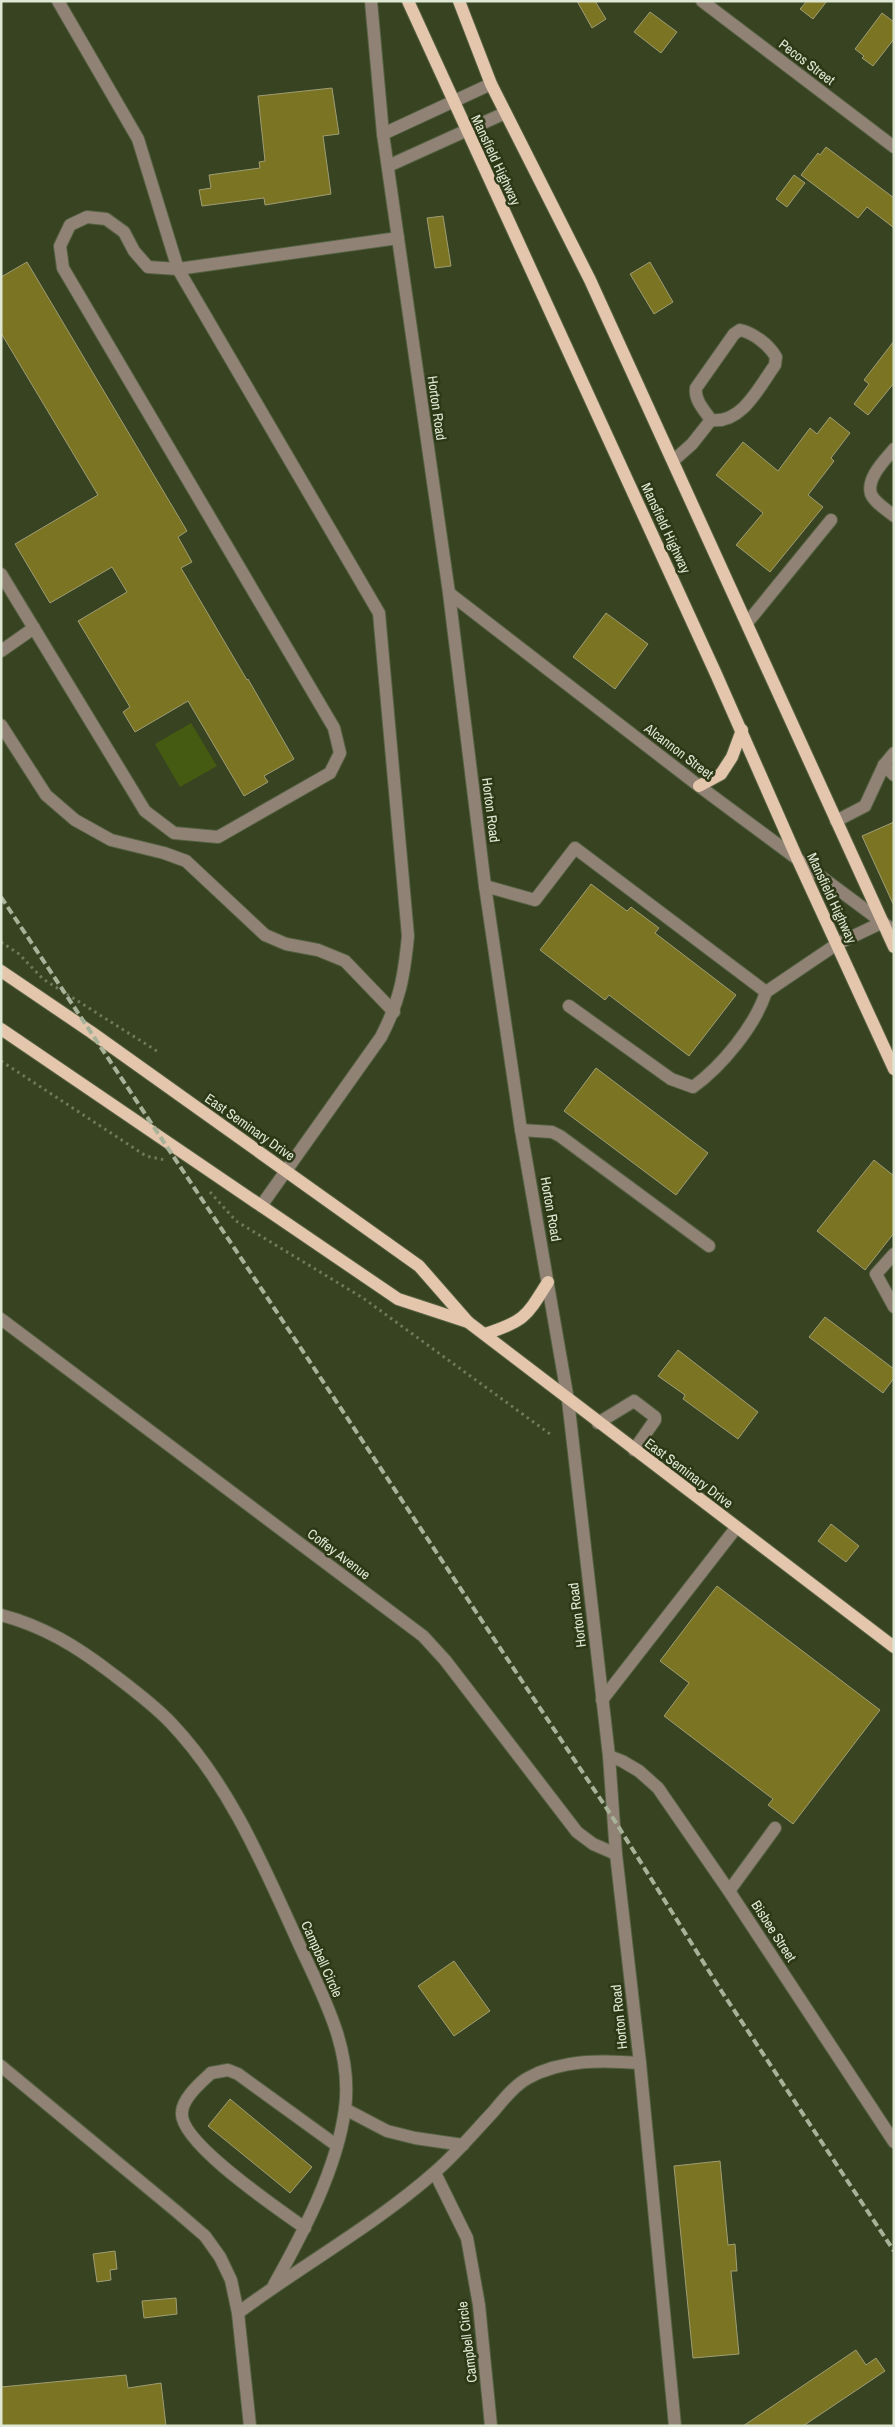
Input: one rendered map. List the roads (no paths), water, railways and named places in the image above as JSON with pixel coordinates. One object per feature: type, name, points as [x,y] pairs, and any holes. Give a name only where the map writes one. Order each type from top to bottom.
[{"type":"main road","name":"Mansfield Highway","points":[[408,1],[466,132],[742,730],[797,858],[894,1069]]},
{"type":"main road","name":"Mansfield Highway","points":[[458,1],[491,84],[590,280],[674,460],[894,947]]},
{"type":"main road","points":[[699,786],[720,774],[732,757],[742,730]]},
{"type":"main road","name":"East Seminary Drive","points":[[1,972],[91,1032],[420,1266],[468,1322],[894,1647]]},
{"type":"main road","name":"East Seminary Drive","points":[[1,1029],[398,1299],[468,1322]]},
{"type":"main road","points":[[485,1334],[511,1325],[527,1315],[548,1282]]},
{"type":"street","points":[[58,1],[138,139],[178,269],[379,613],[408,936],[404,979],[394,1012],[381,1037],[260,1206]]},
{"type":"street","name":"Horton Road","points":[[371,1],[383,134],[448,592],[485,886],[521,1130],[568,1400],[609,1756],[616,1854],[640,2063],[675,2426]]},
{"type":"street","name":"Pecos Street","points":[[702,1],[894,148]]},
{"type":"street","points":[[383,134],[491,84]]},
{"type":"street","points":[[388,166],[505,113]]},
{"type":"street","points":[[1,574],[6,593],[34,628],[145,811],[174,833],[218,838],[330,773],[340,753],[334,728],[63,268],[60,246],[70,225],[87,217],[106,219],[124,232],[134,251],[148,267],[178,269],[398,238]]},
{"type":"street","points":[[740,330],[748,332],[772,350],[776,357],[775,365],[744,408],[722,421],[711,420],[695,394],[696,388],[734,334],[740,330]]},
{"type":"street","points":[[674,460],[692,444],[711,420]]},
{"type":"street","points":[[894,450],[879,468],[871,482],[870,488],[872,495],[894,516]]},
{"type":"street","points":[[747,623],[831,520]]},
{"type":"street","name":"Alcannon Street","points":[[448,592],[699,786],[894,931]]},
{"type":"street","points":[[1,651],[34,628]]},
{"type":"street","points":[[1,725],[46,795],[75,820],[111,840],[164,853],[186,861],[265,935],[286,944],[318,950],[345,961],[394,1012]]},
{"type":"street","points":[[836,821],[865,806],[884,765],[894,753]]},
{"type":"street","points":[[884,765],[894,775]]},
{"type":"street","points":[[485,886],[535,900],[575,848],[766,992]]},
{"type":"street","points":[[569,1006],[671,1079],[693,1087],[711,1074],[759,1013],[766,992],[837,944],[883,922]]},
{"type":"street","points":[[521,1130],[552,1132],[560,1136],[709,1246]]},
{"type":"street","points":[[894,1254],[876,1274],[894,1307]]},
{"type":"street","name":"Coffey Avenue","points":[[1,1319],[423,1636],[445,1660],[578,1832],[593,1844],[616,1854]]},
{"type":"street","points":[[598,1423],[634,1401],[655,1417],[655,1420],[634,1450]]},
{"type":"street","points":[[602,1700],[736,1528]]},
{"type":"street","name":"Campbell Circle","points":[[1,1616],[22,1621],[53,1633],[92,1658],[140,1694],[164,1717],[202,1761],[254,1847],[328,2009],[344,2057],[345,2109],[336,2145],[304,2228],[274,2286]]},
{"type":"street","name":"Bisbee Street","points":[[609,1756],[639,1771],[658,1788],[729,1891],[894,2142]]},
{"type":"street","points":[[729,1891],[774,1828]]},
{"type":"street","points":[[238,2313],[274,2286],[351,2235],[435,2172],[463,2145],[505,2098],[527,2078],[551,2068],[576,2064],[607,2060],[640,2063]]},
{"type":"street","points":[[1,2066],[205,2236],[220,2257],[231,2280],[238,2313],[250,2426]]},
{"type":"street","points":[[304,2228],[244,2183],[192,2136],[182,2118],[184,2105],[211,2073],[228,2070],[238,2074],[336,2145]]},
{"type":"street","points":[[345,2109],[387,2130],[415,2138],[463,2145]]},
{"type":"street","name":"Campbell Circle","points":[[435,2172],[467,2238],[478,2305],[491,2426]]},
{"type":"railway","points":[[1,897],[613,1818],[722,1992],[894,2251]]}]
